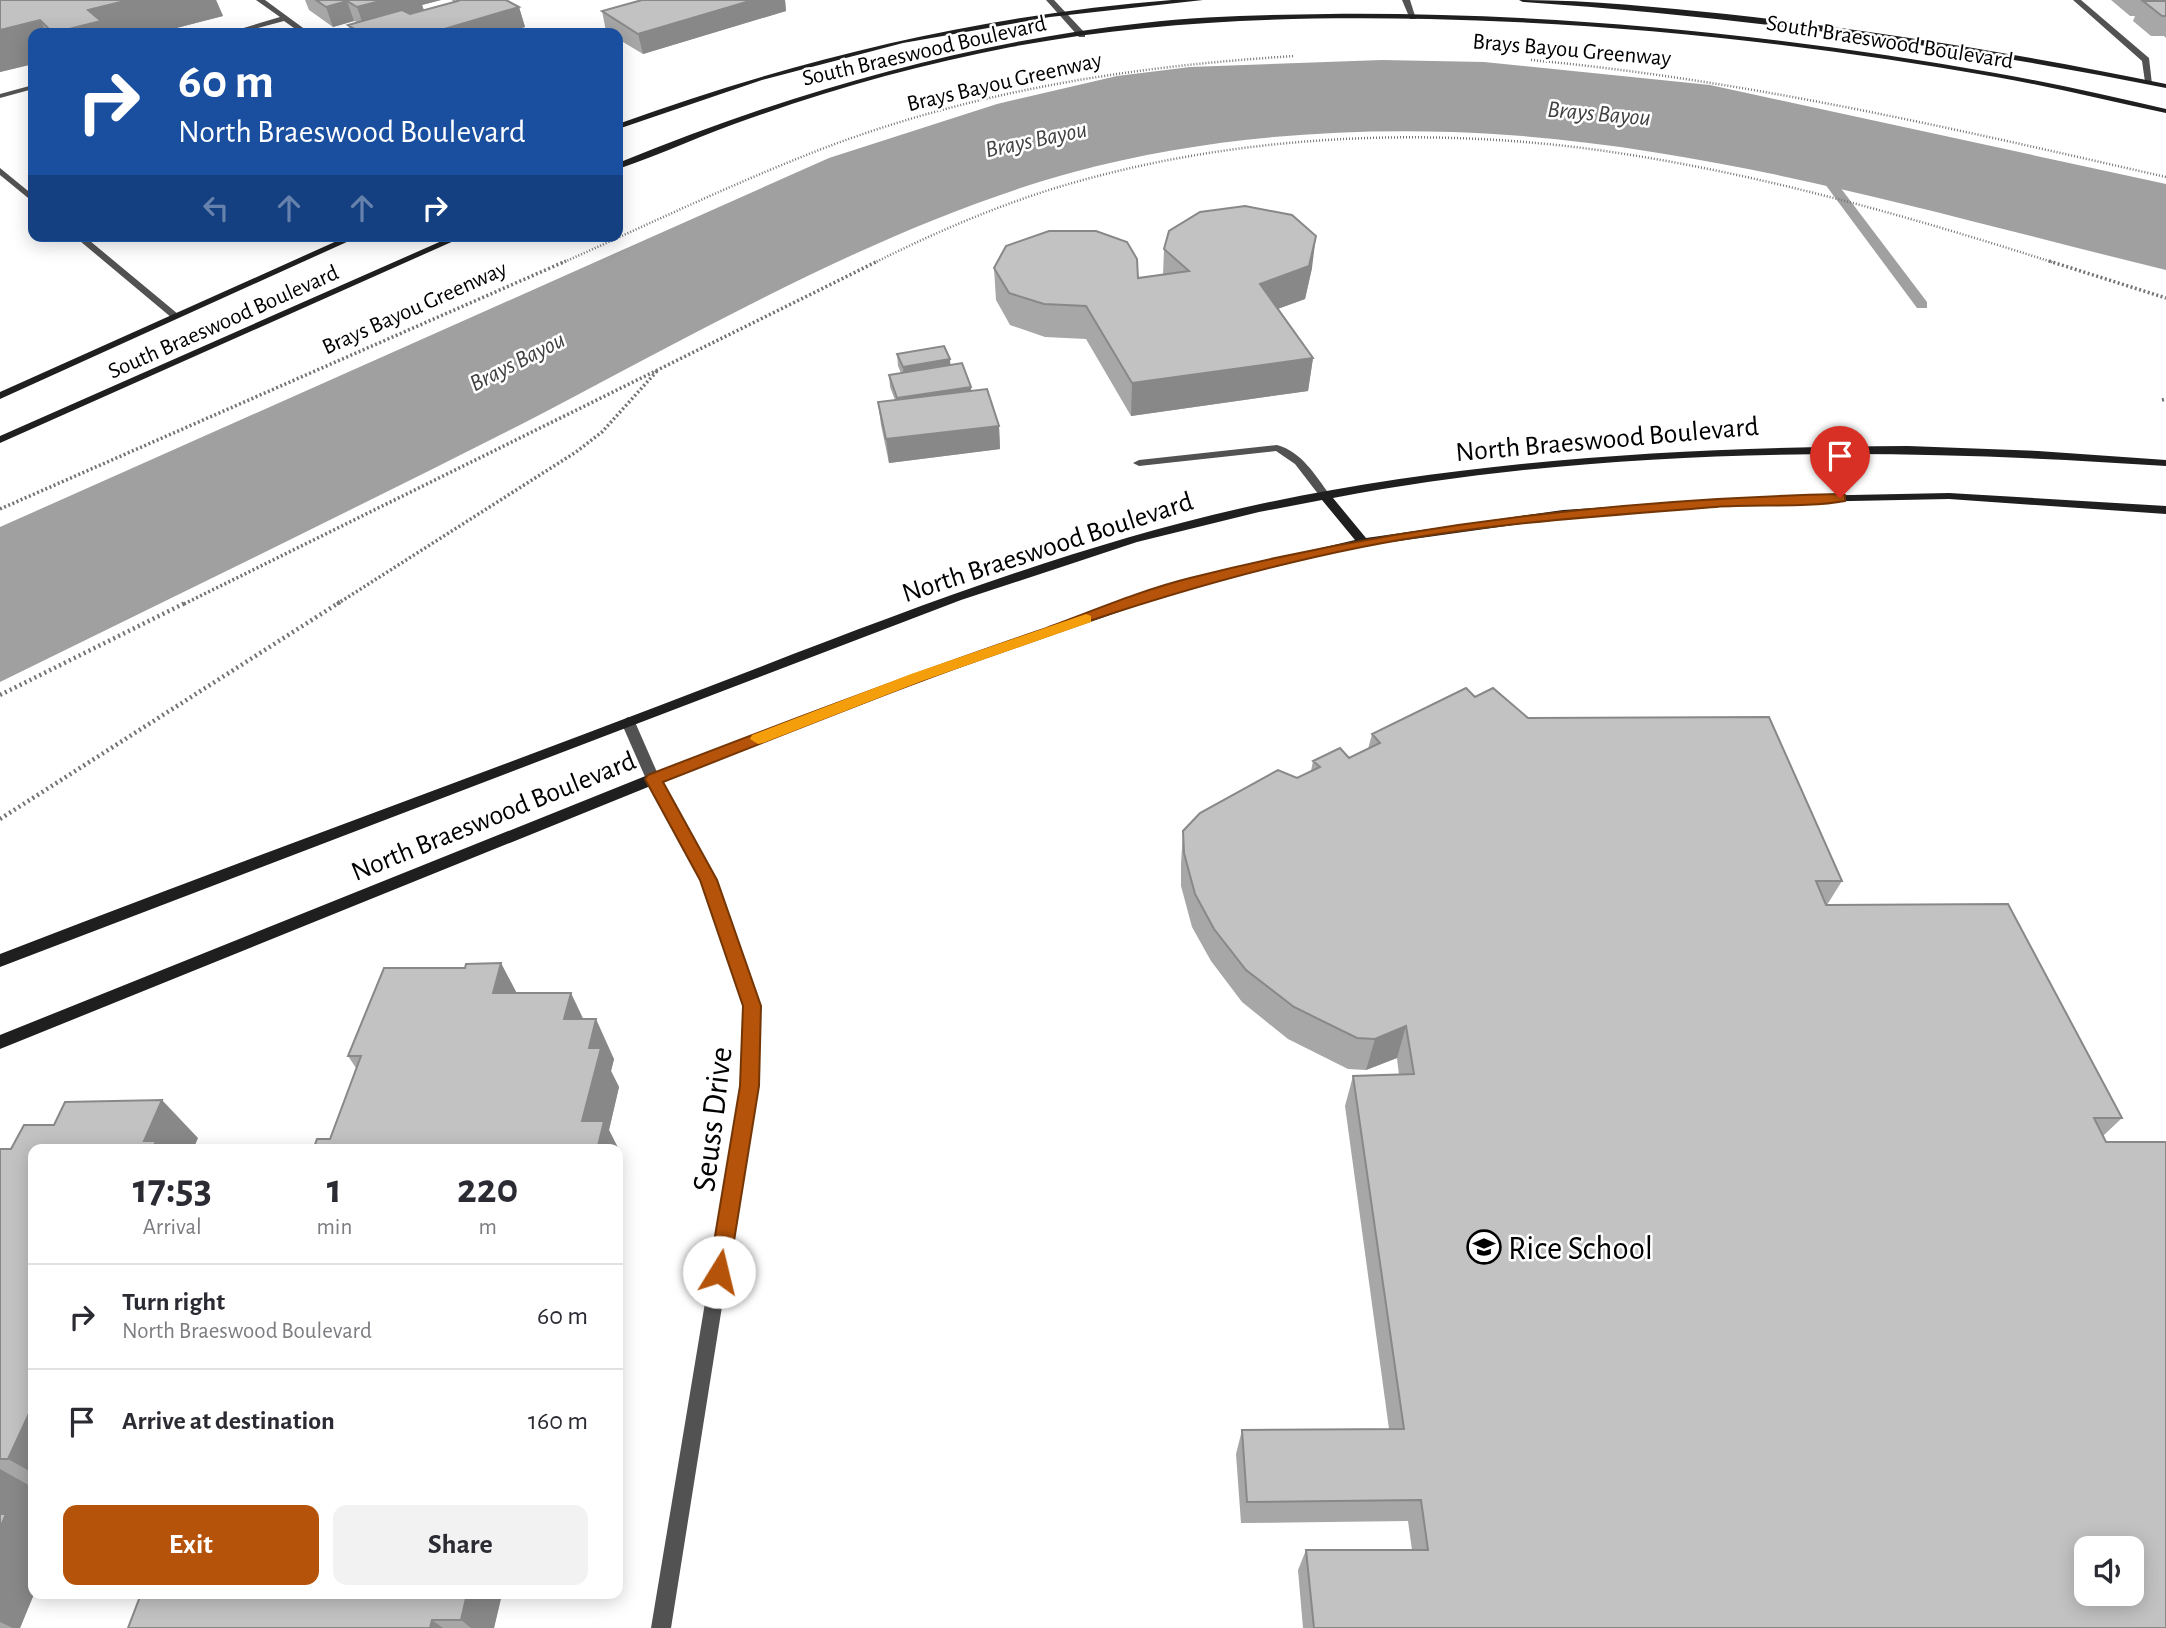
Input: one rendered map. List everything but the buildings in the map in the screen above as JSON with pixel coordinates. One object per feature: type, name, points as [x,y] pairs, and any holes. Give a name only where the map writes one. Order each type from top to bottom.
[{"type":"main road","name":"South Braeswood Boulevard","points":[[623,125],[672,106],[797,66],[891,42],[1063,14],[1199,0]]},
{"type":"main road","name":"South Braeswood Boulevard","points":[[1523,0],[1715,15],[1849,31],[1998,53],[2166,86]]},
{"type":"main road","name":"South Braeswood Boulevard","points":[[623,164],[706,128],[782,103],[900,71],[1082,34],[1210,20],[1309,16],[1552,22],[1846,51],[1998,75],[2166,111]]},
{"type":"main road","name":"South Braeswood Boulevard","points":[[0,396],[342,242]]},
{"type":"main road","name":"South Braeswood Boulevard","points":[[0,440],[446,242]]},
{"type":"main road","name":"North Braeswood Boulevard","points":[[0,961],[967,594],[1133,540],[1326,497],[1464,474],[1583,462],[1745,452],[1881,449],[2166,463]]},
{"type":"main road","name":"North Braeswood Boulevard","points":[[0,1041],[653,779],[917,678],[1190,583],[1363,542],[1563,514],[1759,500],[1949,496],[2166,510]]},
{"type":"main road","points":[[1326,497],[1363,542]]},
{"type":"street","points":[[260,0],[299,28]]},
{"type":"street","points":[[1050,0],[1082,34]]},
{"type":"street","points":[[1406,0],[1413,17]]},
{"type":"street","points":[[2077,0],[2146,60],[2149,82]]},
{"type":"street","points":[[251,28],[286,19]]},
{"type":"street","points":[[0,96],[28,88]]},
{"type":"street","points":[[0,171],[28,195]]},
{"type":"street","points":[[85,242],[175,316]]},
{"type":"street","points":[[1139,463],[1277,448],[1287,451],[1298,461],[1326,497]]},
{"type":"street","name":"Seuss Drive","points":[[628,722],[653,779],[709,880],[752,1006],[750,1086],[661,1628]]},
{"type":"path","name":"Brays Bayou Greenway","points":[[623,236],[819,150],[931,114],[1046,85],[1109,74],[1229,60],[1308,56]]},
{"type":"path","name":"Brays Bayou Greenway","points":[[1528,60],[1631,69],[1792,94],[2166,177]]},
{"type":"path","points":[[0,695],[912,244],[988,212],[1066,185],[1199,156],[1344,140],[1497,141],[1619,153],[1745,178],[1878,212],[2034,255],[2166,298]]},
{"type":"path","name":"Brays Bayou Greenway","points":[[0,509],[609,242]]},
{"type":"path","points":[[0,819],[576,452],[602,432],[661,366]]},
{"type":"water","name":"Brays Bayou","points":[[1382,60],[1484,62],[1710,85],[2166,184],[2166,270],[1901,203],[1723,164],[1544,138],[1453,132],[1358,132],[1262,138],[1167,151],[1074,172],[1002,194],[861,251],[721,319],[518,426],[0,682],[0,527],[829,158],[997,104],[1117,76],[1190,67]]},
{"type":"waterway","points":[[1820,169],[1922,305]]},
{"type":"slow traffic","points":[[758,739],[917,678],[1086,619]]},
{"type":"place","name":"Rice School","points":[[1484,1247]]},
{"type":"route","points":[[719,1272],[750,1086],[752,1006],[709,880],[653,779],[917,678],[1190,583],[1363,542],[1563,514],[1759,500],[1840,498]]}]
